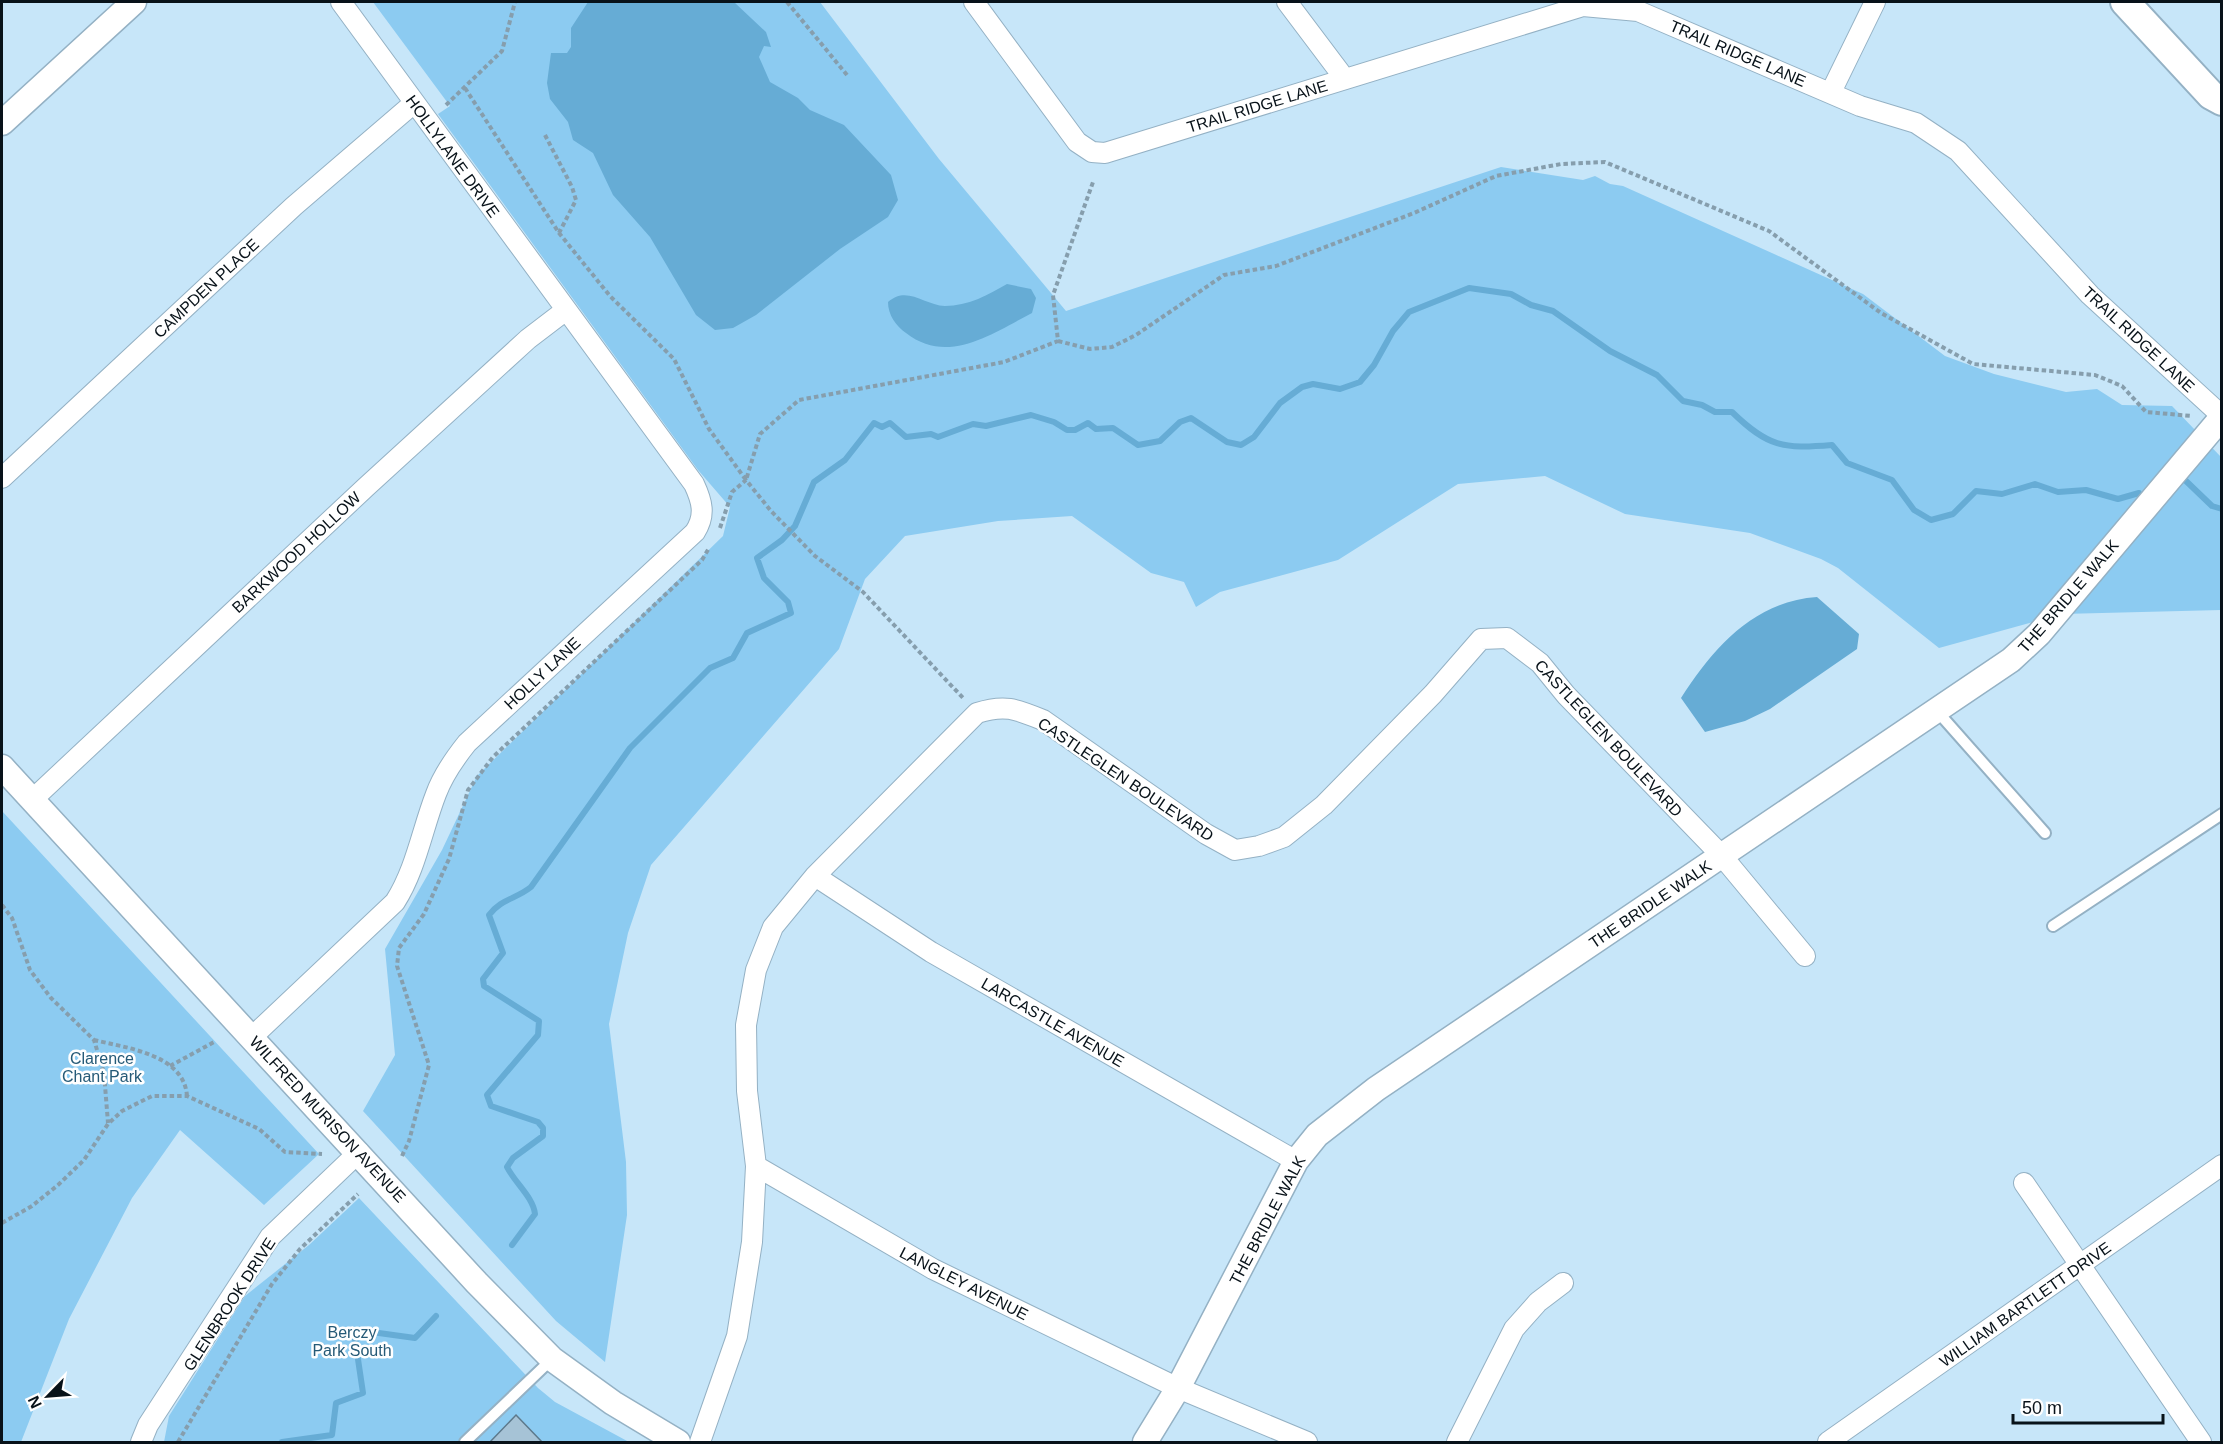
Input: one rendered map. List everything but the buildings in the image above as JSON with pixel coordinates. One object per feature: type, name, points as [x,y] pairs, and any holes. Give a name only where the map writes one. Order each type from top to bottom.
[{"type":"main road","points":[[2125,2],[2216,98],[2222,124]]},
{"type":"street","points":[[2,123],[134,2]]},
{"type":"street","name":"HOLLYLANE DRIVE","points":[[341,2],[566,310]]},
{"type":"street","name":"TRAIL RIDGE LANE","points":[[974,2],[1071,135],[1092,152],[1105,153],[1584,6],[1638,11],[1860,106],[1916,123],[1958,151],[2090,295],[2221,417]]},
{"type":"street","points":[[1287,2],[1345,79]]},
{"type":"street","points":[[1831,92],[1875,2]]},
{"type":"street","name":"CAMPDEN PLACE","points":[[2,478],[294,206],[414,103]]},
{"type":"street","name":"BARKWOOD HOLLOW","points":[[32,800],[366,487],[528,339],[566,310]]},
{"type":"street","name":"HOLLY LANE","points":[[252,1037],[395,902],[410,875],[436,793],[453,760],[467,742],[695,532],[702,520],[700,496],[694,484],[566,310]]},
{"type":"street","name":"THE BRIDLE WALK","points":[[1145,1443],[1178,1388],[1296,1161],[1317,1135],[1376,1089],[2011,660],[2039,634],[2221,417]]},
{"type":"street","name":"CASTLEGLEN BOULEVARD","points":[[977,713],[996,707],[1016,708],[1043,720],[1206,834],[1235,850],[1259,846],[1284,837],[1324,806],[1434,694],[1482,639],[1507,638],[1540,663],[1566,695],[1722,856],[1804,956]]},
{"type":"street","points":[[700,1443],[737,1336],[752,1242],[756,1166],[747,1091],[746,1025],[756,970],[773,927],[815,876],[977,713]]},
{"type":"street","name":"WILFRED MURISON AVENUE","points":[[2,767],[359,1152],[477,1283],[552,1359],[613,1402],[678,1443]]},
{"type":"street","name":"LARCASTLE AVENUE","points":[[815,876],[931,952],[1296,1161]]},
{"type":"street","name":"GLENBROOK DRIVE","points":[[141,1443],[148,1425],[270,1238],[287,1218],[359,1152]]},
{"type":"street","name":"WILLIAM BARTLETT DRIVE","points":[[1828,1443],[2222,1165]]},
{"type":"street","name":"LANGLEY AVENUE","points":[[756,1166],[933,1269],[1178,1388],[1307,1443]]},
{"type":"street","points":[[2024,1184],[2201,1443]]},
{"type":"street","points":[[1457,1443],[1514,1329],[1538,1302],[1563,1283]]},
{"type":"lane","points":[[1937,711],[2045,833]]},
{"type":"lane","points":[[2053,926],[2222,814]]},
{"type":"lane","points":[[465,1443],[552,1359]]},
{"type":"path","points":[[446,105],[502,51],[515,2]]},
{"type":"path","points":[[788,2],[847,75]]},
{"type":"path","points":[[465,88],[559,233],[610,296],[674,359],[709,429],[746,480],[815,556],[863,592],[977,713]]},
{"type":"path","points":[[545,135],[576,200],[559,233]]},
{"type":"path","points":[[717,533],[732,492],[746,480],[760,434],[799,400],[1004,362],[1058,341],[1090,349],[1112,347],[1136,335],[1224,275],[1276,266],[1414,213],[1496,176],[1561,164],[1605,162],[1769,231],[1881,313],[1973,364],[2095,375],[2122,386],[2146,412],[2221,417]]},
{"type":"path","points":[[1058,341],[1053,295],[1093,182]]},
{"type":"path","points":[[402,1156],[409,1141],[429,1065],[397,966],[399,948],[424,914],[449,859],[468,790],[493,757],[702,560],[712,542]]},
{"type":"path","points":[[2,905],[12,918],[30,970],[51,998],[94,1040],[104,1073],[108,1124]]},
{"type":"path","points":[[94,1040],[136,1050],[166,1061],[186,1086],[187,1096]]},
{"type":"path","points":[[170,1066],[216,1041]]},
{"type":"path","points":[[2,1223],[32,1206],[58,1185],[84,1160],[108,1124],[122,1111],[152,1096],[187,1096],[259,1129],[285,1152],[322,1154]]},
{"type":"path","points":[[178,1443],[272,1284],[300,1249],[358,1194]]},
{"type":"green space","points":[[373,2],[820,2],[939,159],[1066,311],[1501,167],[1583,180],[1595,176],[1610,184],[1623,186],[1863,294],[1945,356],[1994,374],[2066,392],[2097,389],[2122,405],[2172,406],[2221,457],[2221,610],[2062,614],[1939,648],[1838,568],[1821,559],[1750,533],[1625,514],[1545,476],[1458,484],[1338,560],[1220,592],[1196,607],[1184,582],[1151,573],[1072,516],[998,521],[905,536],[865,579],[839,649],[651,865],[628,933],[609,1024],[626,1162],[627,1215],[605,1362],[556,1321],[363,1111],[395,1055],[385,949],[442,850],[477,776],[723,536],[730,507],[698,470],[438,114],[450,106]]},
{"type":"green space","name":"Clarence Chant Park","points":[[2,811],[319,1154],[264,1205],[180,1130],[132,1198],[69,1319],[21,1442],[2,1442]]},
{"type":"green space","name":"Berczy Park South","points":[[359,1198],[538,1388],[555,1402],[629,1442],[164,1442],[169,1416],[245,1296],[309,1245]]},
{"type":"shaded area","points":[[588,2],[734,2],[766,32],[771,47],[764,46],[759,57],[770,82],[798,98],[810,110],[844,125],[891,175],[898,200],[888,217],[840,249],[756,315],[733,328],[715,330],[696,315],[650,237],[613,195],[593,153],[573,140],[568,122],[550,99],[547,83],[551,53],[567,53],[571,47],[571,28]]},
{"type":"shaded area","points":[[1007,284],[1031,289],[1036,298],[1032,313],[970,343],[938,347],[922,342],[899,327],[893,320],[888,307],[888,302],[902,295],[916,297],[937,305],[953,306],[985,296]]},
{"type":"shaded area","points":[[1817,597],[1859,634],[1857,649],[1770,709],[1745,721],[1705,732],[1681,698],[1693,679],[1721,645],[1737,630],[1774,607],[1794,600]]},
{"type":"waterway","points":[[512,1245],[535,1214],[531,1202],[507,1167],[513,1158],[543,1136],[543,1128],[538,1122],[491,1106],[487,1095],[538,1035],[539,1021],[484,986],[483,979],[503,953],[489,915],[504,902],[531,887],[630,748],[710,668],[733,658],[747,633],[791,613],[788,602],[764,578],[757,558],[782,540],[795,526],[814,482],[845,460],[874,423],[882,427],[890,423],[906,437],[931,434],[938,437],[973,424],[986,426],[1031,415],[1054,422],[1067,430],[1075,430],[1088,423],[1096,429],[1113,428],[1138,445],[1160,441],[1180,422],[1191,418],[1227,442],[1241,445],[1254,437],[1280,403],[1302,387],[1313,384],[1340,389],[1360,382],[1374,365],[1393,331],[1409,312],[1469,288],[1511,294],[1531,305],[1553,311],[1610,351],[1657,375],[1683,401],[1702,405],[1715,412],[1732,412],[1767,439],[1788,446],[1832,445],[1847,463],[1892,480],[1914,510],[1931,520],[1953,514],[1976,491],[2002,494],[2035,484],[2058,492],[2086,490],[2118,499],[2139,493]]},
{"type":"waterway","points":[[2186,481],[2212,506],[2222,509]]},
{"type":"waterway","points":[[282,1442],[332,1435],[336,1403],[363,1393],[355,1339],[357,1330],[415,1338],[436,1316]]}]
